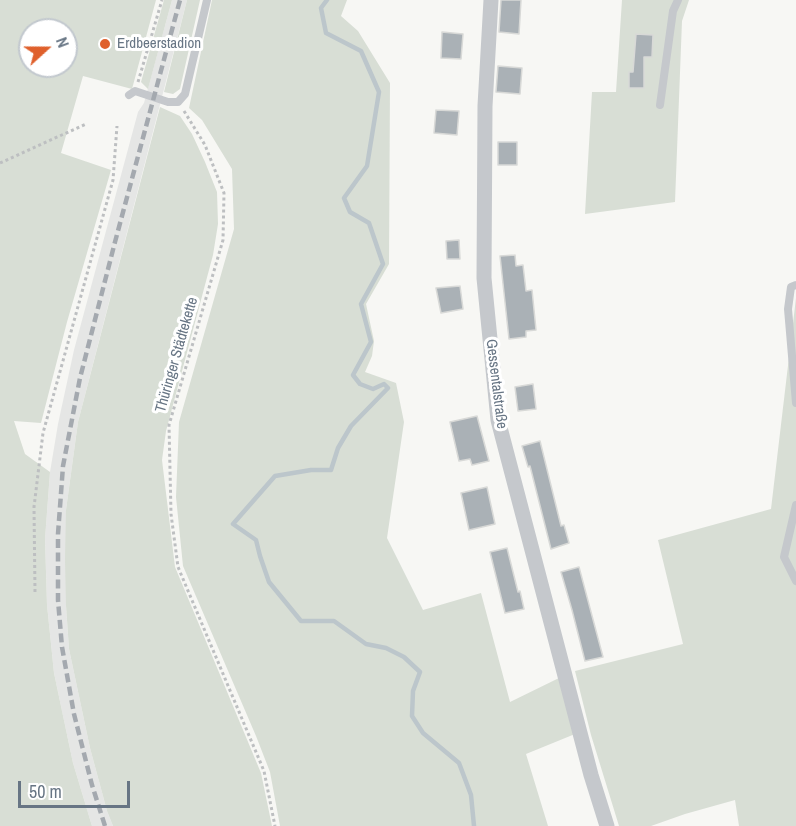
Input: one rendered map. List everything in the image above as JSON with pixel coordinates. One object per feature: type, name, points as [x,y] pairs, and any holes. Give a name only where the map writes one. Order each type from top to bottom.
[{"type":"street","name":"Gessentalstraße","points":[[492,0],[484,106],[484,278],[498,420],[591,775],[607,826]]},
{"type":"lane","points":[[132,93],[168,102],[178,102],[185,94],[207,0]]},
{"type":"lane","points":[[660,105],[674,11],[678,0]]},
{"type":"lane","points":[[796,285],[791,287],[788,309],[796,403]]},
{"type":"lane","points":[[796,505],[784,557],[796,581]]},
{"type":"path","points":[[132,93],[162,0]]},
{"type":"path","name":"Thüringer Städtekette","points":[[178,102],[205,145],[224,193],[223,240],[169,425],[171,514],[178,567],[264,771],[275,826]]},
{"type":"path","points":[[0,164],[86,124]]},
{"type":"path","points":[[35,592],[34,507],[43,433],[113,180],[117,126]]},
{"type":"shaded area","points":[[0,0],[156,0],[132,89],[83,76],[61,153],[111,170],[67,322],[41,423],[14,421],[25,454],[50,472],[45,539],[47,605],[54,673],[73,763],[92,826],[0,826]]},
{"type":"shaded area","points":[[164,0],[172,0],[148,89],[141,82]]},
{"type":"shaded area","points":[[172,0],[187,0],[78,422],[66,510],[66,606],[69,649],[90,748],[113,826],[92,826],[73,763],[54,673],[47,605],[45,539],[50,472],[74,350],[138,112],[144,103]]},
{"type":"shaded area","points":[[187,0],[200,0],[180,89],[173,94],[164,92]]},
{"type":"shaded area","points":[[212,0],[347,0],[341,16],[358,31],[390,83],[389,264],[366,304],[374,341],[372,356],[365,372],[396,383],[404,422],[387,538],[423,610],[481,593],[510,702],[559,678],[575,734],[526,754],[548,826],[280,826],[270,772],[183,566],[176,497],[179,422],[234,229],[232,169],[202,120],[189,108]]},
{"type":"shaded area","points":[[622,0],[689,0],[682,21],[675,202],[585,214],[592,92],[616,92]]},
{"type":"shaded area","points":[[160,107],[180,116],[192,134],[217,192],[218,224],[213,255],[166,431],[162,460],[175,567],[261,773],[272,826],[113,826],[90,748],[69,649],[66,606],[66,510],[78,422]]},
{"type":"shaded area","points":[[796,298],[796,826],[739,826],[735,800],[651,826],[619,826],[591,735],[575,671],[683,644],[658,540],[771,509]]},
{"type":"building","points":[[501,0],[521,0],[519,34],[499,32]]},
{"type":"building","points":[[442,32],[463,34],[461,59],[441,58]]},
{"type":"building","points":[[636,34],[653,35],[652,57],[644,57],[644,88],[629,88],[629,72],[633,72]]},
{"type":"building","points":[[498,66],[522,68],[520,94],[496,92]]},
{"type":"building","points":[[436,110],[459,111],[457,135],[434,133]]},
{"type":"building","points":[[498,142],[517,142],[517,165],[498,165]]},
{"type":"building","points":[[459,240],[460,259],[447,259],[446,241]]},
{"type":"building","points":[[515,255],[516,266],[523,265],[526,291],[532,290],[536,330],[526,331],[526,337],[509,339],[500,256]]},
{"type":"building","points":[[460,286],[463,309],[441,313],[436,288]]},
{"type":"building","points":[[533,384],[536,409],[518,411],[515,387]]},
{"type":"building","points":[[477,416],[489,461],[472,465],[470,459],[459,461],[450,422]]},
{"type":"building","points":[[540,441],[561,526],[564,525],[569,543],[551,549],[530,466],[528,467],[522,446]]},
{"type":"building","points":[[487,487],[495,524],[469,530],[461,493]]},
{"type":"building","points":[[507,548],[524,609],[505,613],[490,552]]},
{"type":"building","points":[[579,567],[603,657],[585,661],[561,572]]},
{"type":"waterway","points":[[327,0],[321,8],[326,33],[361,51],[379,92],[367,166],[344,198],[350,212],[369,223],[383,264],[361,304],[371,342],[353,375],[360,384],[373,389],[384,384],[388,388],[351,426],[338,448],[331,470],[311,470],[275,476],[233,524],[256,540],[269,582],[301,621],[334,621],[366,644],[386,648],[404,657],[420,672],[413,691],[412,716],[423,733],[459,763],[471,795],[474,826]]},
{"type":"railway","points":[[105,826],[74,714],[62,647],[58,600],[58,534],[63,466],[80,378],[180,0]]},
{"type":"place","name":"Erdbeerstadion","points":[[105,44]]}]
